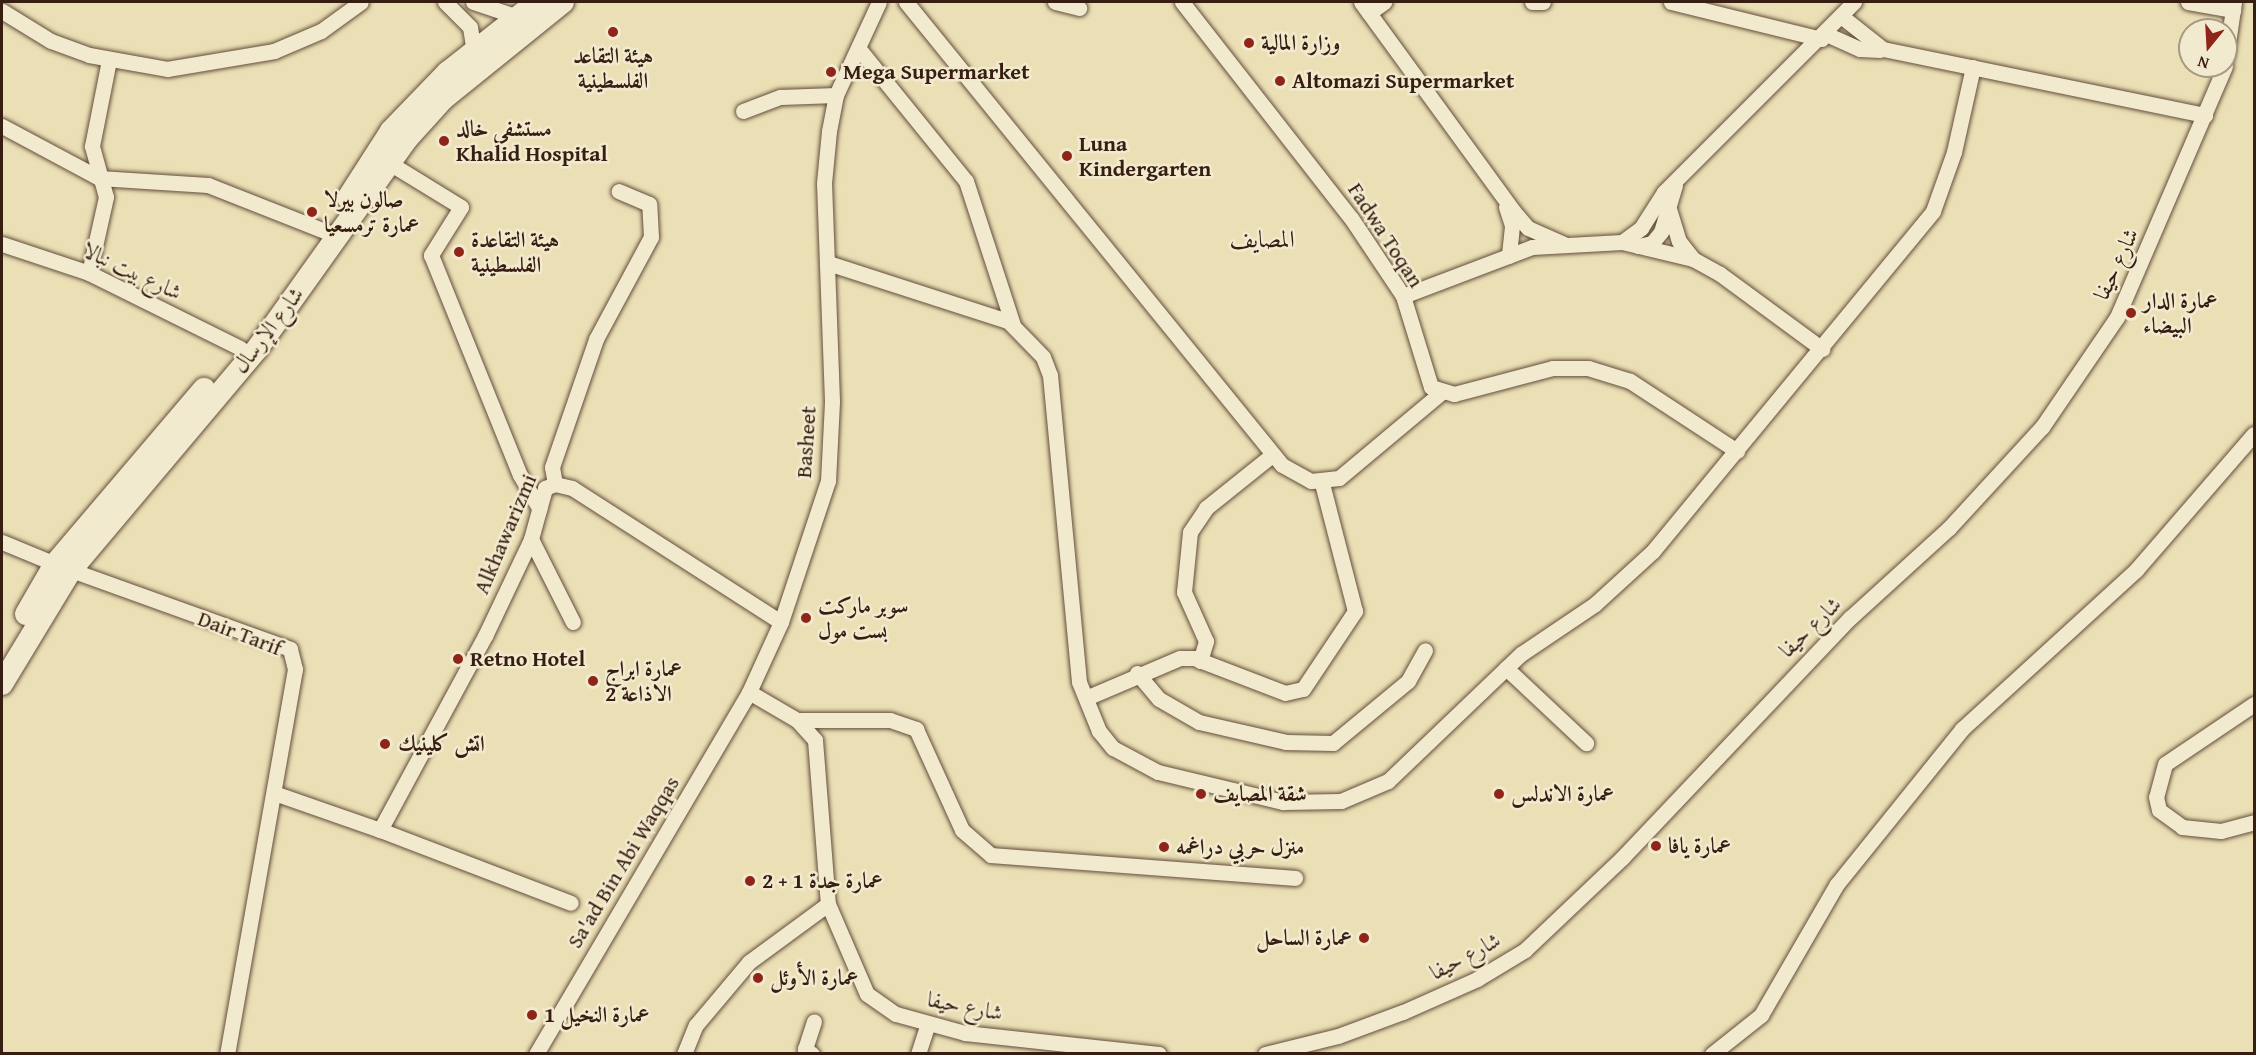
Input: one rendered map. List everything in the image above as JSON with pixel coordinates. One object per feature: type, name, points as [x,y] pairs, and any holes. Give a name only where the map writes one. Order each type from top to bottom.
[{"type":"main road","name":"شارع الإرسال","points":[[245,351],[391,131],[474,52],[537,2]]},
{"type":"main road","name":"شارع الإرسال","points":[[2,654],[63,567],[245,351],[443,99],[563,2]]},
{"type":"main road","name":"شارع الإرسال","points":[[2,684],[63,567]]},
{"type":"street","points":[[2,11],[51,41],[109,60],[167,69],[225,63],[321,31],[361,2]]},
{"type":"street","points":[[445,2],[470,27],[474,52]]},
{"type":"street","points":[[473,2],[518,17]]},
{"type":"street","name":"Basheet","points":[[749,692],[781,622],[828,482],[828,263],[824,183],[836,95],[879,2]]},
{"type":"street","points":[[906,2],[1272,455],[1298,476],[1322,483],[1339,478],[1442,392],[1553,368],[1588,368],[1630,381],[1737,451]]},
{"type":"street","points":[[1055,2],[1078,8]]},
{"type":"street","name":"Fadwa Toqan","points":[[1182,2],[1351,218],[1403,296],[1424,374],[1442,392]]},
{"type":"street","points":[[1384,2],[1365,7],[1504,198],[1528,228],[1569,247]]},
{"type":"street","points":[[1532,2],[1543,2]]},
{"type":"street","points":[[1671,2],[1824,36],[1860,49],[1883,49],[1973,66],[2205,115]]},
{"type":"street","points":[[1622,242],[1641,228],[1676,182],[1824,36],[1854,2]]},
{"type":"street","points":[[2188,2],[2234,6]]},
{"type":"street","points":[[1841,16],[1883,49]]},
{"type":"street","points":[[859,49],[966,181],[1014,325]]},
{"type":"street","points":[[89,273],[106,197],[92,146],[109,60]]},
{"type":"street","points":[[828,263],[1014,325],[1034,342],[1050,375],[1075,654],[1086,698],[1099,731],[1141,766],[1283,802],[1314,804],[1341,801],[1388,781],[1506,668],[1594,604],[1653,550],[1822,349],[1933,211],[1954,152],[1973,66]]},
{"type":"street","name":"شارع حيفا","points":[[1265,1053],[1338,1036],[1477,979],[1525,950],[1622,858],[1758,710],[1949,528],[2042,427],[2117,317],[2220,78]]},
{"type":"street","points":[[743,111],[780,97],[836,95]]},
{"type":"street","points":[[2,126],[99,178],[208,185],[325,231]]},
{"type":"street","points":[[392,164],[461,207],[431,255],[520,475],[540,509]]},
{"type":"street","points":[[1638,246],[1652,243],[1661,232],[1676,182]]},
{"type":"street","name":"Alkhawarizmi","points":[[380,830],[531,539],[545,488],[555,484],[552,467],[596,339],[651,237],[649,204],[619,190]]},
{"type":"street","points":[[1504,198],[1512,226],[1509,256]]},
{"type":"street","points":[[1668,207],[1679,242],[1693,259],[1822,349]]},
{"type":"street","points":[[1403,296],[1532,247],[1569,247],[1622,242],[1693,259]]},
{"type":"street","name":"شارع بيت نبالا","points":[[2,244],[89,273],[245,351]]},
{"type":"street","points":[[1712,1053],[1761,1015],[1837,884],[1962,729],[2136,570],[2254,434]]},
{"type":"street","points":[[1200,661],[1206,641],[1184,592],[1190,532],[1206,508],[1272,455]]},
{"type":"street","points":[[1086,698],[1137,673],[1180,658],[1200,661],[1285,693],[1303,689],[1355,611],[1322,483]]},
{"type":"street","points":[[555,484],[572,488],[781,622]]},
{"type":"street","points":[[531,539],[573,622]]},
{"type":"street","points":[[2,542],[63,567]]},
{"type":"street","name":"Dair Tarif","points":[[63,567],[290,649],[295,669],[274,793]]},
{"type":"street","points":[[1137,673],[1159,699],[1199,722],[1286,742],[1333,743],[1408,681],[1425,650]]},
{"type":"street","points":[[1506,668],[1586,742]]},
{"type":"street","points":[[749,692],[797,720],[890,720],[916,729],[962,830],[991,855],[1295,878]]},
{"type":"street","name":"Sa'ad Bin Abi Waqqas","points":[[536,1053],[749,692]]},
{"type":"street","points":[[2254,704],[2165,764],[2156,797],[2159,810],[2182,827],[2221,831],[2254,822]]},
{"type":"street","name":"شارع حيفا","points":[[797,720],[818,751],[828,904],[867,994],[896,1014],[928,1024],[1102,1050],[1159,1053]]},
{"type":"street","points":[[227,1053],[274,793],[380,830],[571,903]]},
{"type":"street","points":[[684,1053],[696,1025],[749,962],[828,904]]},
{"type":"street","points":[[812,1053],[805,1049],[814,1021]]},
{"type":"street","points":[[918,1053],[928,1024]]},
{"type":"place","name":"هيئة التقاعد الفلسطينية","points":[[613,32]]},
{"type":"place","name":"وزارة المالية","points":[[1249,43]]},
{"type":"place","name":"Mega Supermarket","points":[[831,72]]},
{"type":"place","name":"Altomazi Supermarket","points":[[1280,81]]},
{"type":"place","name":"مستشفى خالد Khalid Hospital","points":[[444,141]]},
{"type":"place","name":"Luna Kindergarten","points":[[1067,156]]},
{"type":"place","name":"صالون بيرلا عمارة ترمسعيا","points":[[312,212]]},
{"type":"place","name":"هيئة التقاعدة الفلسطينية","points":[[459,252]]},
{"type":"place","name":"عمارة الدار البيضاء","points":[[2131,313]]},
{"type":"place","name":"سوبر ماركت بست مول","points":[[806,618]]},
{"type":"place","name":"Retno Hotel","points":[[458,659]]},
{"type":"place","name":"عمارة ابراج الاذاعة 2","points":[[593,681]]},
{"type":"place","name":"اتش كلينيك","points":[[385,744]]},
{"type":"place","name":"شقة المصايف","points":[[1201,794]]},
{"type":"place","name":"عمارة الاندلس","points":[[1499,794]]},
{"type":"place","name":"عمارة يافا","points":[[1656,846]]},
{"type":"place","name":"منزل حربي دراغمه","points":[[1164,847]]},
{"type":"place","name":"عمارة جدة 1 + 2","points":[[750,881]]},
{"type":"place","name":"عمارة الساحل","points":[[1364,938]]},
{"type":"place","name":"عمارة الأوئل","points":[[758,978]]},
{"type":"place","name":"عمارة النخيل 1","points":[[532,1015]]},
{"type":"district","name":"المصايف","points":[[1262,239]]}]
